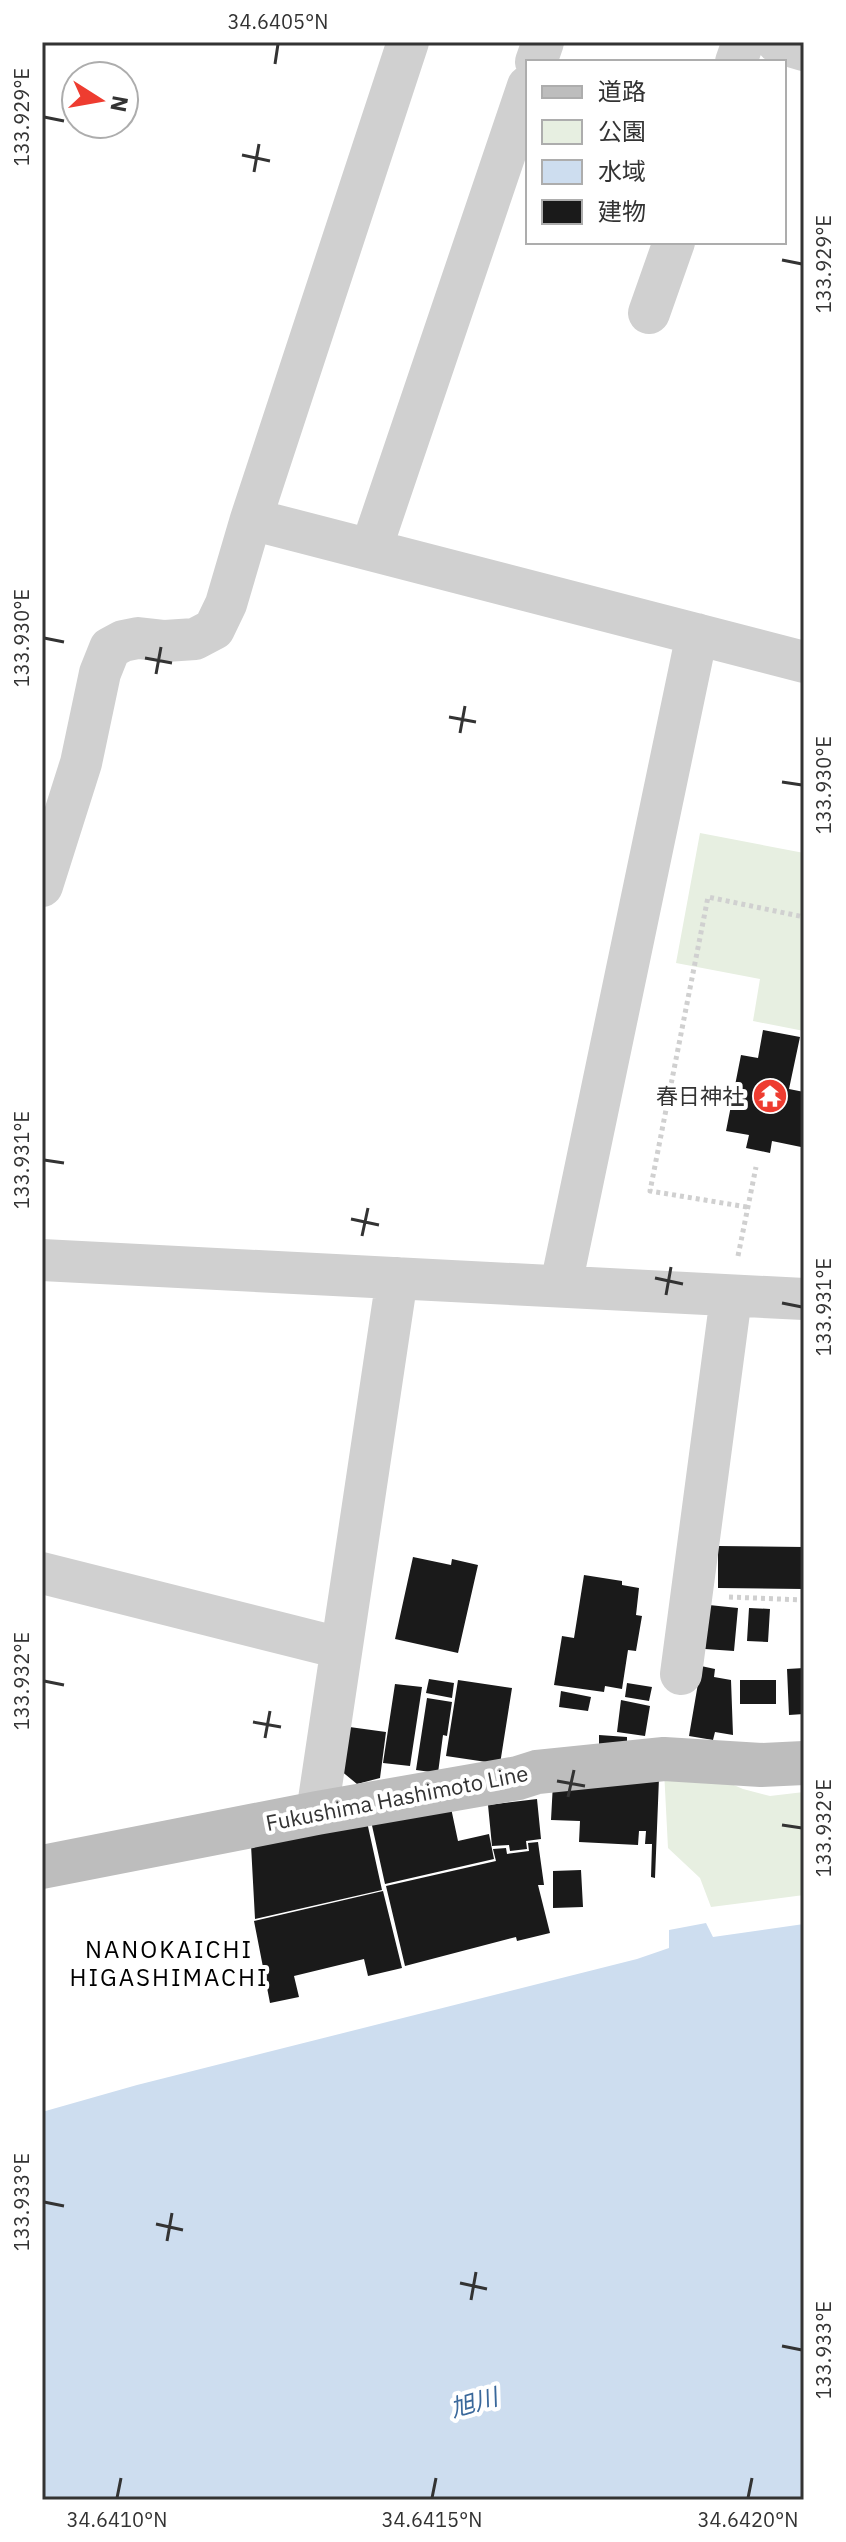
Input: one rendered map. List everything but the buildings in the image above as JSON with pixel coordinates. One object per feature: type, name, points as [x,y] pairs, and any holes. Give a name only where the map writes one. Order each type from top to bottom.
[{"type":"main road","name":"Fukushima Hashimoto Line","points":[[42,1867],[537,1772],[671,1759],[761,1765],[804,1763]]},
{"type":"street","points":[[42,886],[81,763],[100,673],[110,648],[138,638],[165,641],[195,639],[214,629],[226,604],[251,519],[408,42]]},
{"type":"street","points":[[777,42],[804,50]]},
{"type":"street","points":[[371,549],[526,92]]},
{"type":"street","points":[[649,313],[673,244]]},
{"type":"street","points":[[251,519],[804,662]]},
{"type":"street","points":[[561,1285],[697,634]]},
{"type":"street","points":[[42,1260],[804,1299]]},
{"type":"street","points":[[317,1813],[397,1278]]},
{"type":"street","points":[[681,1674],[731,1297]]},
{"type":"street","points":[[42,1573],[340,1648]]},
{"type":"path","points":[[747,1207],[650,1191],[708,897],[804,917]]},
{"type":"path","points":[[731,1297],[756,1167]]},
{"type":"path","points":[[691,1596],[804,1600]]},
{"type":"green space","points":[[700,833],[804,853],[804,1031],[753,1021],[760,979],[676,963]]},
{"type":"green space","points":[[664,1770],[699,1770],[743,1789],[770,1796],[804,1792],[804,1895],[711,1907],[700,1878],[668,1848]]},
{"type":"water","name":"旭川","points":[[706,1923],[713,1937],[804,1924],[804,2500],[42,2500],[42,2112],[137,2085],[637,1959],[669,1948],[669,1930]]},
{"type":"place","name":"春日神社","points":[[770,1096]]},
{"type":"district","name":"NANOKAICHI HIGASHIMACHI","points":[[169,1964]]}]
